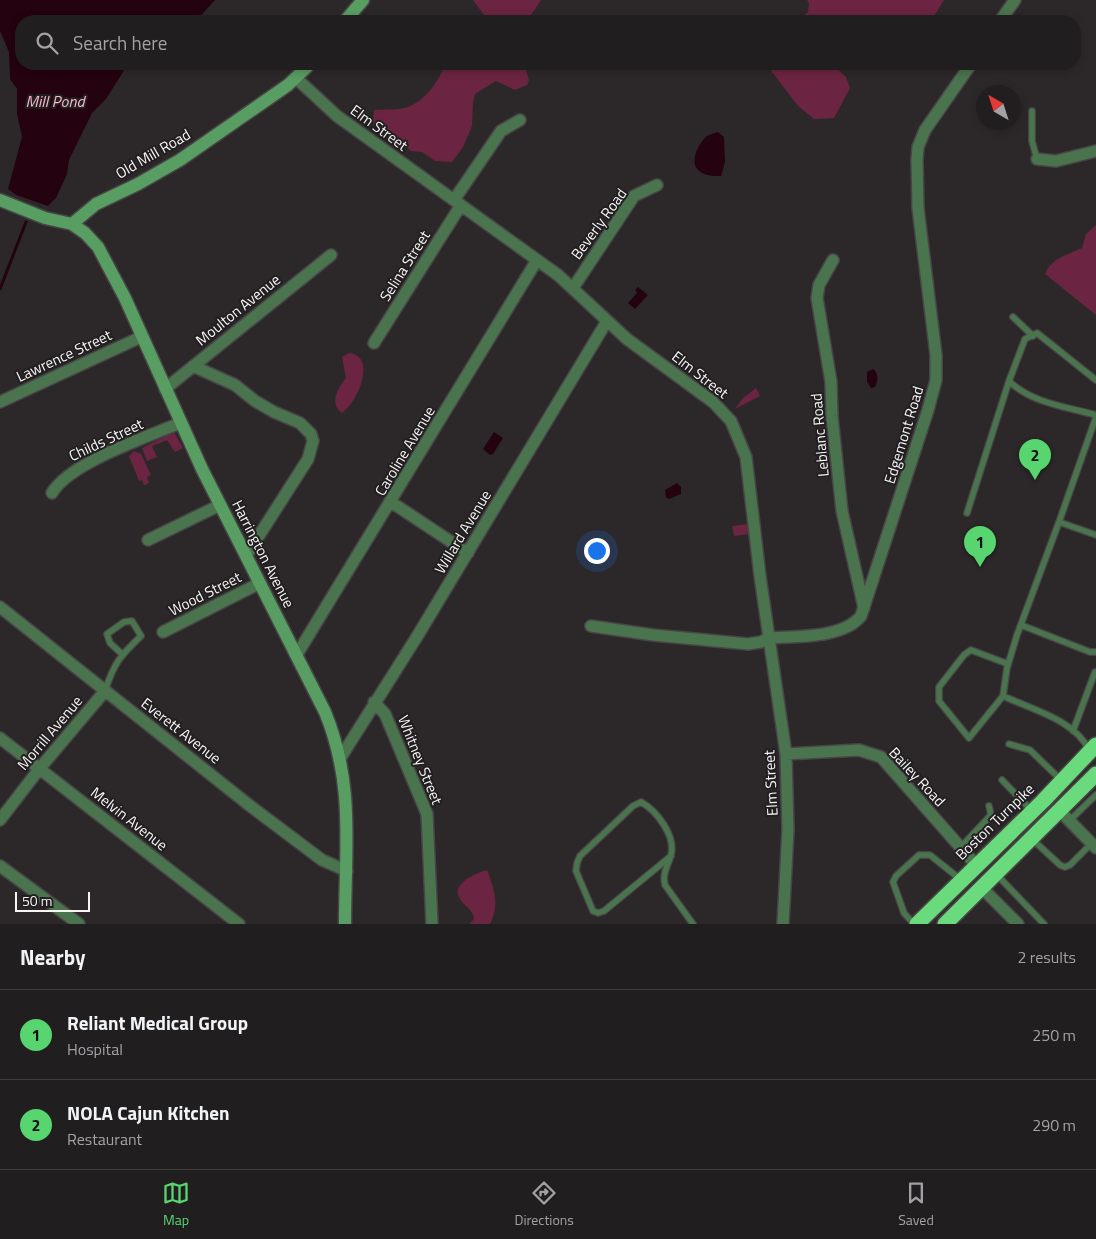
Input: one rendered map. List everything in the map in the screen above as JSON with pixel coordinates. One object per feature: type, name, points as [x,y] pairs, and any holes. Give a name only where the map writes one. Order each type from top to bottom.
[{"type":"highway","name":"Boston Turnpike","points":[[916,924],[1062,781],[1094,746]]},
{"type":"highway","points":[[946,924],[1031,838],[1064,815],[1096,774]]},
{"type":"main road","points":[[350,15],[363,0]]},
{"type":"main road","name":"Old Mill Road","points":[[72,224],[96,204],[146,180],[180,160],[296,78],[304,70]]},
{"type":"main road","points":[[0,200],[45,218],[72,224]]},
{"type":"main road","name":"Harrington Avenue","points":[[72,224],[85,233],[98,248],[118,284],[180,422],[220,505],[325,712],[341,757],[346,796],[347,871],[345,924]]},
{"type":"street","points":[[1004,15],[1015,0]]},
{"type":"street","name":"Edgemont Road","points":[[590,626],[748,644],[761,642],[768,638],[838,632],[856,621],[865,609],[936,380],[936,355],[918,208],[916,160],[925,130],[967,70]]},
{"type":"street","name":"Elm Street","points":[[296,78],[337,116],[573,288],[634,345],[713,402],[724,412],[736,432],[746,457],[768,638],[786,754],[788,830],[782,924]]},
{"type":"street","name":"Selina Street","points":[[374,343],[502,132],[520,120]]},
{"type":"street","points":[[1037,159],[1056,161],[1096,151]]},
{"type":"street","name":"Beverly Road","points":[[573,288],[634,196],[657,185]]},
{"type":"street","name":"Moulton Avenue","points":[[165,389],[331,255]]},
{"type":"street","name":"Caroline Avenue","points":[[296,656],[537,260]]},
{"type":"street","name":"Leblanc Road","points":[[833,260],[819,285],[817,298],[831,382],[832,416],[842,511],[865,609]]},
{"type":"street","name":"Willard Avenue","points":[[341,757],[468,553],[607,321]]},
{"type":"street","name":"Lawrence Street","points":[[0,402],[141,337]]},
{"type":"street","points":[[193,366],[235,384],[249,396],[274,412],[300,423],[311,434],[313,445],[308,459],[246,556]]},
{"type":"street","name":"Childs Street","points":[[52,493],[56,485],[76,469],[180,422]]},
{"type":"street","points":[[391,502],[468,553]]},
{"type":"street","points":[[148,540],[220,505]]},
{"type":"street","name":"Wood Street","points":[[163,632],[260,583]]},
{"type":"street","name":"Everett Avenue","points":[[0,607],[320,858],[347,871]]},
{"type":"street","name":"Morrill Avenue","points":[[0,820],[40,768],[105,691]]},
{"type":"street","name":"Whitney Street","points":[[374,702],[385,714],[427,814],[432,924]]},
{"type":"street","name":"Melvin Avenue","points":[[0,738],[239,924]]},
{"type":"street","name":"Bailey Road","points":[[786,754],[847,750],[876,755],[889,765],[976,866]]},
{"type":"street","points":[[1064,815],[1094,846]]},
{"type":"street","points":[[0,866],[79,924]]},
{"type":"street","points":[[982,888],[1018,924]]},
{"type":"lane","points":[[1032,111],[1032,141],[1037,159]]},
{"type":"lane","points":[[1013,317],[1033,336]]},
{"type":"lane","points":[[967,513],[1009,380],[1025,340],[1037,333],[1096,380]]},
{"type":"lane","points":[[1008,664],[971,650],[964,655],[939,687],[939,701],[969,738],[1003,696],[1008,664],[1096,416],[1043,400],[1021,391],[1009,380]]},
{"type":"lane","points":[[1059,522],[1096,535]]},
{"type":"lane","points":[[105,691],[113,666],[122,654],[141,636],[132,621],[124,622],[107,634],[110,643],[122,654]]},
{"type":"lane","points":[[1021,625],[1096,652]]},
{"type":"lane","points":[[1073,732],[1095,672]]},
{"type":"lane","points":[[1003,696],[1060,722],[1094,746]]},
{"type":"lane","points":[[1009,744],[1030,750],[1062,781]]},
{"type":"lane","points":[[1002,780],[1032,811]]},
{"type":"lane","points":[[1064,815],[1096,795]]},
{"type":"lane","points":[[671,856],[616,901],[598,913],[594,911],[576,870],[580,856],[633,806],[641,802],[652,811],[666,829],[672,846],[671,856],[663,877],[665,885],[693,924]]},
{"type":"lane","points":[[960,848],[992,815],[989,806]]},
{"type":"lane","points":[[1031,838],[1060,865],[1065,867],[1094,846]]},
{"type":"lane","points":[[916,924],[904,913],[893,882],[896,876],[919,855],[930,855],[961,880]]},
{"type":"lane","points":[[996,873],[1044,924]]},
{"type":"shaded area","points":[[473,0],[541,0],[531,15],[484,15]]},
{"type":"shaded area","points":[[807,0],[944,0],[935,15],[805,15],[808,12],[809,3]]},
{"type":"shaded area","points":[[442,70],[526,70],[529,80],[527,85],[515,90],[496,81],[475,94],[472,126],[463,147],[452,162],[435,161],[422,152],[411,151],[373,123],[374,110],[402,109],[416,103],[427,94]]},
{"type":"shaded area","points":[[771,70],[838,70],[846,77],[850,88],[834,118],[814,119],[798,106]]},
{"type":"shaded area","points":[[1096,225],[1096,315],[1045,274],[1051,264],[1082,248],[1086,234]]},
{"type":"shaded area","points":[[349,353],[358,356],[362,362],[362,380],[354,400],[342,413],[338,409],[335,400],[340,386],[346,378],[342,357]]},
{"type":"shaded area","points":[[756,388],[760,396],[735,409],[743,398]]},
{"type":"shaded area","points":[[174,432],[183,448],[175,452],[167,440],[152,446],[157,457],[147,461],[142,448]]},
{"type":"shaded area","points":[[134,451],[141,454],[151,475],[147,477],[149,483],[144,485],[142,480],[139,481],[129,456]]},
{"type":"shaded area","points":[[748,524],[750,534],[734,536],[732,526]]},
{"type":"shaded area","points":[[487,870],[495,897],[493,917],[490,924],[469,924],[474,919],[473,915],[459,897],[459,888],[467,879]]},
{"type":"water","name":"Mill Pond","points":[[0,0],[215,0],[201,15],[15,15],[15,70],[124,70],[106,99],[92,113],[69,160],[67,174],[56,198],[48,206],[16,195],[8,189],[22,137],[17,114],[17,89],[10,79],[9,52],[0,31]]},
{"type":"water","points":[[718,132],[724,137],[725,162],[721,176],[706,175],[695,166],[696,152],[707,136]]},
{"type":"water","points":[[638,287],[648,295],[635,309],[628,303],[637,293],[635,290]]},
{"type":"water","points":[[873,369],[877,375],[877,380],[875,387],[871,388],[867,382],[867,372]]},
{"type":"water","points":[[494,432],[503,438],[493,454],[490,455],[483,449]]},
{"type":"water","points":[[677,483],[681,487],[681,494],[669,499],[666,497],[665,490]]},
{"type":"waterway","points":[[0,289],[26,222]]},
{"type":"place","name":"NOLA Cajun Kitchen","points":[[1035,480]]},
{"type":"place","name":"Reliant Medical Group","points":[[980,567]]}]
